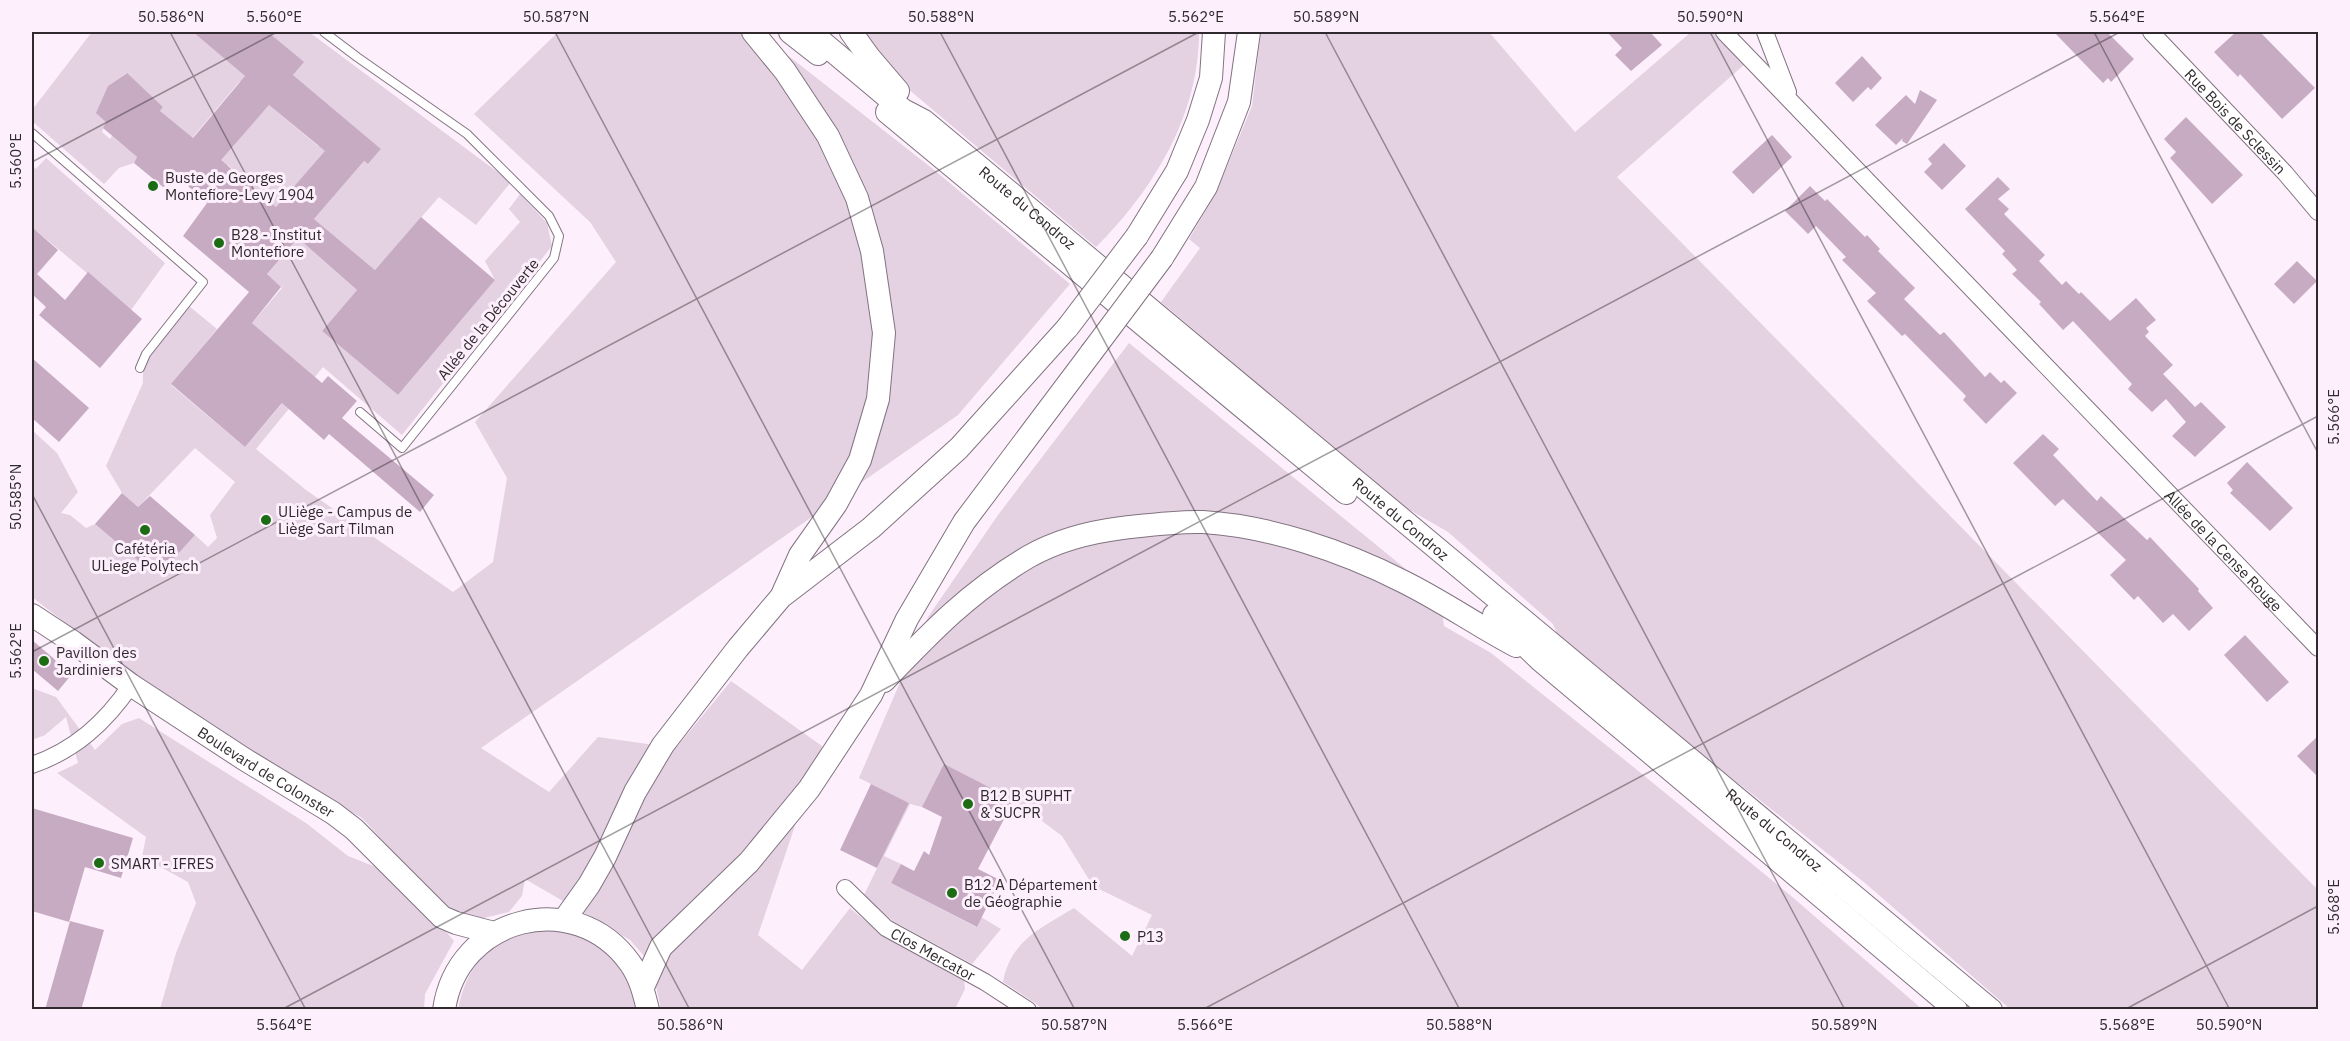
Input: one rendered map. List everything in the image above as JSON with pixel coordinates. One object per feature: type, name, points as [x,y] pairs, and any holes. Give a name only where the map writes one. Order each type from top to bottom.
[{"type":"main road","points":[[753,32],[785,71],[828,136],[857,198],[872,251],[884,333],[878,399],[860,460],[836,504],[800,555],[781,597]]},
{"type":"main road","name":"Route du Condroz","points":[[790,32],[1510,629],[1539,659],[1956,1010]]},
{"type":"main road","name":"Route du Condroz","points":[[810,32],[903,110],[924,121],[1991,1010]]},
{"type":"main road","points":[[851,32],[869,57],[924,121]]},
{"type":"main road","points":[[564,920],[589,885],[605,857],[635,792],[663,745],[738,648],[781,597],[871,528],[959,448],[1068,327],[1137,236],[1177,171],[1198,120],[1211,78],[1214,32]]},
{"type":"main road","points":[[643,987],[661,947],[749,862],[809,789],[871,695],[907,619],[964,522],[1162,258],[1206,187],[1239,102],[1249,32]]},
{"type":"main road","points":[[871,695],[937,625],[981,587],[1030,556],[1082,536],[1152,524],[1204,522],[1271,532],[1331,551],[1402,581],[1539,659]]},
{"type":"main road","name":"Boulevard de Colonster","points":[[32,615],[131,685],[244,759],[333,813],[361,836],[442,917],[494,933]]},
{"type":"main road","points":[[444,1010],[446,996],[456,970],[472,949],[494,933],[516,923],[540,919],[564,920],[589,929],[612,943],[630,963],[643,987],[648,1010]]},
{"type":"street","name":"Allée de la Cense Rouge","points":[[1724,32],[2319,648]]},
{"type":"street","points":[[1765,32],[1790,99]]},
{"type":"street","name":"Rue Bois de Sclessin","points":[[2151,32],[2319,212]]},
{"type":"street","points":[[33,762],[55,756],[82,740],[107,717],[131,685]]},
{"type":"street","name":"Clos Mercator","points":[[845,888],[886,928],[985,982],[1028,1010]]},
{"type":"lane","name":"Allée de la Découverte","points":[[324,32],[467,134],[549,216],[559,236],[554,258],[402,448],[360,412]]},
{"type":"lane","points":[[32,134],[203,282],[146,354],[140,368]]},
{"type":"shaded area","points":[[92,32],[193,32],[250,80],[239,82],[182,150],[160,111],[163,107],[126,73],[108,86],[106,122],[102,132],[110,139],[112,136],[137,157],[134,163],[119,168],[104,184],[32,121],[32,110]]},
{"type":"shaded area","points":[[268,32],[309,32],[511,182],[476,225],[439,197],[375,270],[314,219],[364,161],[368,164],[381,149],[293,75],[303,62]]},
{"type":"shaded area","points":[[558,32],[758,32],[933,169],[1070,284],[958,415],[481,748],[549,792],[598,737],[676,748],[731,681],[822,746],[758,935],[802,970],[850,908],[881,934],[964,979],[965,989],[955,1009],[661,1009],[651,964],[630,940],[525,879],[522,896],[509,912],[479,919],[444,908],[362,818],[290,778],[136,678],[32,597],[32,430],[57,453],[78,492],[61,513],[70,515],[86,528],[95,524],[141,563],[152,551],[168,565],[195,535],[208,547],[217,538],[210,515],[235,482],[195,448],[138,507],[122,493],[106,466],[143,383],[146,361],[158,341],[189,306],[217,329],[171,385],[245,447],[309,372],[252,323],[282,288],[267,274],[298,238],[357,290],[322,331],[398,395],[495,280],[485,261],[520,222],[509,209],[520,194],[547,223],[552,246],[402,435],[323,367],[256,449],[306,490],[453,592],[493,562],[507,478],[475,422],[616,262],[590,222],[474,114]]},
{"type":"shaded area","points":[[860,32],[1199,32],[1197,63],[1191,92],[1182,121],[1169,149],[1137,201],[1096,247],[907,88]]},
{"type":"shaded area","points":[[1261,32],[1489,32],[1575,132],[1691,32],[1713,32],[1745,64],[1617,177],[2318,890],[2318,1009],[2010,1009],[1865,883],[1714,764],[1558,636],[1553,624],[1448,532],[1403,506],[1161,302],[1200,248],[1189,239],[1216,193],[1252,106]]},
{"type":"shaded area","points":[[269,105],[318,146],[329,147],[276,207],[228,165],[213,168]]},
{"type":"shaded area","points":[[46,158],[165,263],[131,310],[32,227],[32,165],[36,169]]},
{"type":"shaded area","points":[[1129,343],[1440,597],[1444,626],[1491,653],[1631,765],[1790,895],[1922,1009],[1042,1009],[1003,982],[1013,956],[1029,937],[1074,908],[1132,956],[1152,915],[1093,886],[1062,836],[1014,800],[922,807],[910,804],[884,856],[901,864],[891,883],[976,927],[981,917],[1001,929],[972,964],[893,921],[863,897],[909,803],[859,778],[928,617],[998,515]]},
{"type":"shaded area","points":[[32,688],[56,697],[95,750],[122,724],[139,718],[306,823],[348,856],[381,869],[422,913],[443,928],[454,941],[425,994],[424,1009],[160,1009],[176,953],[196,903],[188,882],[142,857],[146,837],[57,773],[78,763],[66,717],[45,735],[32,740]]},
{"type":"shaded area","points":[[536,930],[570,932],[582,936],[605,951],[624,972],[631,984],[637,1010],[458,1010],[468,979],[479,961],[504,940]]},
{"type":"building","name":"B28 - Institut Montefiore","points":[[193,32],[268,32],[304,62],[293,75],[381,149],[368,164],[364,161],[314,219],[375,270],[421,217],[495,280],[398,395],[322,331],[357,290],[298,238],[267,274],[281,287],[252,323],[322,383],[328,376],[357,401],[342,418],[434,495],[420,512],[329,434],[324,440],[282,403],[245,447],[171,384],[249,292],[183,236],[207,203],[180,179],[163,187],[134,163],[137,157],[103,128],[106,122],[96,113],[108,86],[127,73],[163,107],[160,111],[193,138],[245,76]],"holes":[[[269,105],[325,151],[276,207],[221,160]]]},
{"type":"building","points":[[1607,32],[1650,32],[1662,45],[1631,71],[1615,55],[1622,48]]},
{"type":"building","points":[[2054,32],[2107,32],[2134,59],[2111,82],[2108,78],[2103,83]]},
{"type":"building","points":[[2236,32],[2260,32],[2315,88],[2282,119],[2240,74],[2238,77],[2214,52]]},
{"type":"building","points":[[1862,56],[1882,78],[1871,90],[1868,87],[1853,102],[1835,83]]},
{"type":"building","points":[[1920,90],[1937,100],[1907,144],[1902,141],[1903,138],[1896,145],[1875,125],[1906,95],[1915,104]]},
{"type":"building","points":[[2186,117],[2243,175],[2212,204],[2170,158],[2176,152],[2164,139]]},
{"type":"building","points":[[1772,135],[1792,157],[1753,194],[1732,172]]},
{"type":"building","points":[[1944,143],[1966,166],[1942,190],[1924,172],[1932,164],[1928,159]]},
{"type":"building","points":[[1998,177],[2010,189],[1998,199],[2009,209],[2004,214],[2045,255],[2039,261],[2062,285],[2066,281],[2079,294],[2081,292],[2110,321],[2136,298],[2156,320],[2146,328],[2149,332],[2145,336],[2173,365],[2163,374],[2195,407],[2201,402],[2226,427],[2195,457],[2172,436],[2186,422],[2166,399],[2152,412],[2128,389],[2132,384],[2073,321],[2063,330],[2039,304],[2041,302],[2012,274],[2017,270],[2002,254],[2005,251],[1965,209]]},
{"type":"building","points":[[1810,186],[1825,201],[1827,199],[1865,237],[1867,235],[1880,249],[1878,251],[1915,288],[1904,299],[1940,335],[1944,332],[1985,377],[1990,372],[2001,383],[2004,380],[2017,393],[1986,424],[1963,400],[1966,396],[1905,334],[1902,336],[1867,301],[1876,293],[1842,260],[1846,257],[1816,226],[1808,234],[1785,211]]},
{"type":"building","points":[[32,227],[58,250],[37,274],[65,300],[88,272],[142,319],[100,368],[39,315],[46,307],[32,294]]},
{"type":"building","points":[[2297,261],[2317,281],[2294,304],[2274,284]]},
{"type":"building","points":[[32,358],[89,408],[59,442],[32,418]]},
{"type":"building","points":[[2043,434],[2059,449],[2053,455],[2097,501],[2101,496],[2147,540],[2150,537],[2199,589],[2198,591],[2213,608],[2189,631],[2173,614],[2163,623],[2138,596],[2134,600],[2110,575],[2126,560],[2063,499],[2055,506],[2013,463]]},
{"type":"building","points":[[2247,462],[2293,508],[2270,531],[2230,493],[2233,490],[2227,483]]},
{"type":"building","name":"Cafétéria ULiege Polytech","points":[[122,493],[138,507],[150,496],[195,535],[168,565],[152,551],[141,563],[95,524]]},
{"type":"building","points":[[2245,635],[2289,682],[2267,702],[2224,655]]},
{"type":"building","name":"Pavillon des Jardiniers","points":[[32,640],[72,674],[58,691],[32,669]]},
{"type":"building","points":[[2319,735],[2319,778],[2297,756]]},
{"type":"building","points":[[944,764],[1014,800],[978,869],[1000,880],[977,927],[891,883],[901,864],[914,871],[924,851],[929,855],[942,817],[922,807]]},
{"type":"building","points":[[871,784],[909,803],[877,868],[840,850]]},
{"type":"building","name":"SMART - IFRES","points":[[32,808],[133,838],[121,878],[85,867],[69,922],[32,911]]},
{"type":"building","points":[[70,921],[104,930],[81,1010],[45,1010]]},
{"type":"place","name":"Buste de Georges Montefiore-Levy 1904","points":[[153,186]]},
{"type":"place","name":"B28 - Institut Montefiore","points":[[219,243]]},
{"type":"place","name":"ULiège - Campus de Liège Sart Tilman","points":[[266,520]]},
{"type":"place","name":"Cafétéria ULiege Polytech","points":[[145,530]]},
{"type":"place","name":"Pavillon des Jardiniers","points":[[44,661]]},
{"type":"place","name":"B12 B SUPHT & SUCPR","points":[[968,804]]},
{"type":"place","name":"SMART - IFRES","points":[[99,863]]},
{"type":"place","name":"B12 A Département de Géographie","points":[[952,893]]},
{"type":"place","name":"P13","points":[[1125,936]]}]
